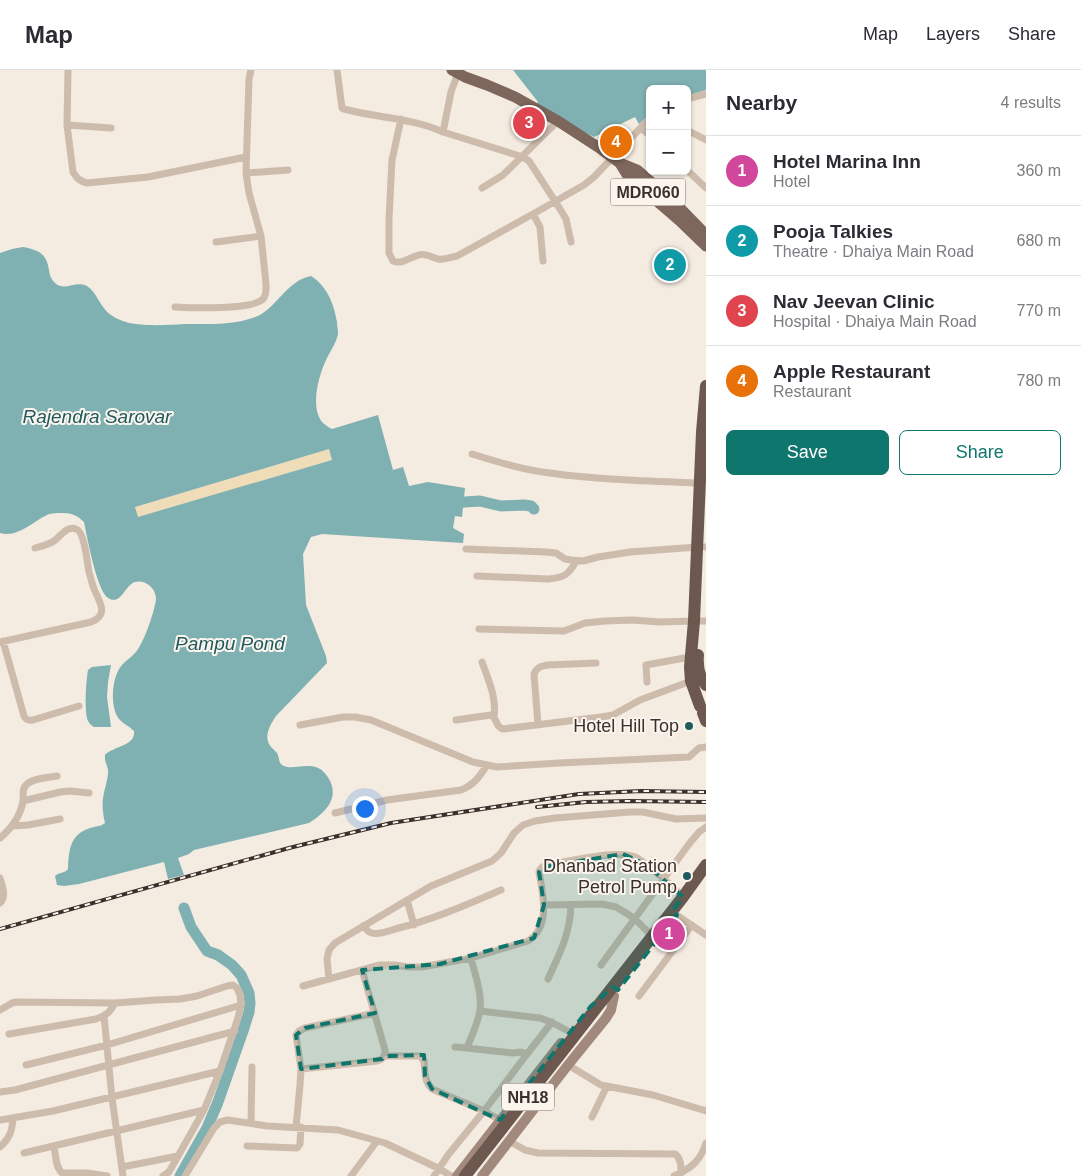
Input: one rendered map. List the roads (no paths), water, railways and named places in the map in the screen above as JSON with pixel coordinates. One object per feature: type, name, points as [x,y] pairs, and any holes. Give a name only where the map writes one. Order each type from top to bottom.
[{"type":"highway","points":[[703,547],[700,483],[706,386]]},
{"type":"highway","points":[[706,500],[698,667],[702,680],[706,685]]},
{"type":"highway","points":[[700,621],[690,658],[691,681],[704,714]]},
{"type":"highway","points":[[704,714],[701,698],[706,692]]},
{"type":"highway","name":"NH18","points":[[613,993],[652,936],[674,913],[706,864]]},
{"type":"highway","name":"NH18","points":[[465,1176],[706,875]]},
{"type":"highway","name":"NH18","points":[[472,1176],[592,1018]]},
{"type":"main road","name":"MDR060","points":[[461,73],[515,98],[558,121],[616,160],[637,170],[674,202],[706,235]]},
{"type":"main road","name":"MDR060","points":[[616,160],[628,176],[706,246]]},
{"type":"main road","points":[[457,1176],[591,1006],[613,993]]},
{"type":"main road","points":[[482,1176],[606,1018],[611,1010],[613,993]]},
{"type":"street","points":[[68,70],[67,125],[74,172],[80,180],[87,183],[148,177],[246,157]]},
{"type":"street","points":[[175,307],[213,308],[248,304],[262,300],[265,296],[261,236],[249,193],[246,173],[249,79],[251,70]]},
{"type":"street","points":[[337,70],[342,108],[401,119],[523,157],[529,161],[566,219],[571,242]]},
{"type":"street","points":[[443,132],[451,92],[461,73]]},
{"type":"street","points":[[691,99],[704,96]]},
{"type":"street","points":[[401,119],[392,160],[390,200],[389,253],[393,261],[397,262],[425,254],[438,259],[457,256],[533,214],[584,185],[616,160],[646,122]]},
{"type":"street","points":[[482,188],[503,175],[558,121]]},
{"type":"street","points":[[67,125],[111,128]]},
{"type":"street","points":[[641,128],[646,132]]},
{"type":"street","points":[[691,132],[706,140]]},
{"type":"street","points":[[246,173],[288,170]]},
{"type":"street","points":[[691,174],[706,188]]},
{"type":"street","points":[[533,214],[540,227],[543,261]]},
{"type":"street","points":[[216,242],[261,236]]},
{"type":"street","points":[[472,454],[510,466],[548,473],[608,479],[700,483]]},
{"type":"street","points":[[36,548],[52,542],[68,529],[76,528],[79,531],[83,539],[92,583],[102,606],[101,614],[97,619],[90,622],[1,641],[26,719],[29,721],[79,706]]},
{"type":"street","points":[[466,549],[546,552],[566,559],[582,561],[630,552],[703,547]]},
{"type":"street","points":[[477,576],[558,578],[565,576],[572,570],[576,561]]},
{"type":"street","points":[[479,629],[564,631],[584,623],[605,620],[700,621]]},
{"type":"street","points":[[647,682],[646,665],[690,658]]},
{"type":"street","points":[[482,662],[495,701],[494,717],[499,728],[503,729],[613,715],[640,700],[691,681]]},
{"type":"street","points":[[538,725],[534,674],[536,669],[548,664],[596,663]]},
{"type":"street","points":[[456,720],[490,715],[494,717]]},
{"type":"street","points":[[300,725],[343,717],[363,718],[473,762],[498,767],[689,758],[699,748],[706,747]]},
{"type":"street","points":[[335,813],[387,800],[462,790],[474,783],[487,766]]},
{"type":"street","points":[[0,838],[12,826],[18,815],[23,801],[24,786],[34,780],[57,776]]},
{"type":"street","points":[[23,801],[60,792],[89,793]]},
{"type":"street","points":[[329,979],[327,959],[329,950],[335,943],[431,886],[492,861],[501,853],[514,833],[524,825],[555,818],[630,812],[644,812],[676,818],[706,818]]},
{"type":"street","points":[[12,826],[28,826],[60,820]]},
{"type":"street","points":[[602,965],[688,844],[706,827]]},
{"type":"street","points":[[303,986],[380,966],[422,967],[471,958],[528,942],[534,938],[540,926],[544,905],[539,872],[543,866],[608,854],[623,854],[635,858],[683,897]]},
{"type":"street","points":[[0,878],[4,893],[3,900],[0,903]]},
{"type":"street","points":[[363,926],[373,934],[414,925],[443,915],[501,890]]},
{"type":"street","points":[[407,900],[414,925]]},
{"type":"street","points":[[544,905],[602,904],[616,907],[635,919],[652,936]]},
{"type":"street","points":[[548,978],[568,931],[571,919],[571,905]]},
{"type":"street","points":[[674,913],[706,935]]},
{"type":"street","points":[[639,996],[692,925]]},
{"type":"street","points":[[468,1048],[480,1011],[480,999],[471,958]]},
{"type":"street","points":[[301,1069],[377,1061],[382,1060],[385,1056],[385,1050],[362,970]]},
{"type":"street","points":[[0,1010],[16,1002],[115,1003],[180,999],[197,996],[227,986],[233,985],[237,988],[241,1005],[235,1031],[220,1071],[204,1110],[169,1172],[163,1176]]},
{"type":"street","points":[[9,1034],[96,1019],[111,1011],[115,1003]]},
{"type":"street","points":[[26,1065],[107,1045],[241,1005]]},
{"type":"street","points":[[480,1011],[540,1018],[570,1032]]},
{"type":"street","points":[[247,1146],[297,1148],[300,1144],[298,1127],[301,1069],[296,1038],[299,1031],[305,1028],[374,1013]]},
{"type":"street","points":[[104,1016],[112,1098],[123,1176]]},
{"type":"street","points":[[434,1176],[448,1155],[552,1022]]},
{"type":"street","points":[[0,1092],[15,1090],[235,1031]]},
{"type":"street","points":[[455,1047],[527,1054]]},
{"type":"street","points":[[385,1056],[420,1056],[424,1060],[427,1084],[432,1089],[484,1111],[500,1120]]},
{"type":"street","points":[[568,1065],[601,1085],[653,1095],[706,1111]]},
{"type":"street","points":[[251,1123],[252,1068]]},
{"type":"street","points":[[0,1120],[112,1098],[220,1071]]},
{"type":"street","points":[[592,1117],[607,1086]]},
{"type":"street","points":[[24,1153],[204,1110]]},
{"type":"street","points":[[0,1147],[9,1138],[12,1131],[13,1118]]},
{"type":"street","points":[[188,1175],[214,1128],[220,1122],[228,1120],[267,1126],[338,1130],[385,1143],[451,1176]]},
{"type":"street","points":[[351,1176],[378,1141]]},
{"type":"street","points":[[510,1141],[525,1150],[538,1153],[675,1154],[680,1160],[677,1174]]},
{"type":"street","points":[[677,1174],[692,1166],[698,1160],[706,1143]]},
{"type":"street","points":[[54,1146],[57,1166],[62,1173],[87,1173],[107,1176]]},
{"type":"street","points":[[122,1167],[178,1156]]},
{"type":"water","points":[[513,70],[706,70],[706,90],[691,95],[691,85],[646,85],[646,118],[639,124],[635,117],[594,137],[555,118],[536,105],[538,102]]},
{"type":"water","points":[[23,247],[37,251],[45,258],[50,275],[55,283],[63,286],[79,284],[87,286],[111,315],[126,322],[142,325],[221,324],[250,319],[263,313],[291,286],[311,276],[317,280],[332,302],[338,332],[335,343],[324,365],[317,388],[316,405],[321,420],[332,429],[378,415],[393,470],[403,467],[409,486],[428,482],[465,488],[462,517],[455,516],[453,528],[464,534],[463,543],[322,534],[311,537],[303,554],[306,605],[327,663],[276,716],[267,737],[269,744],[277,753],[282,765],[287,767],[314,767],[323,771],[332,786],[332,799],[325,810],[309,823],[194,850],[178,858],[184,875],[168,879],[164,862],[79,884],[57,885],[55,876],[68,869],[70,850],[74,839],[83,831],[105,823],[103,795],[108,771],[105,755],[128,743],[134,736],[134,731],[120,720],[115,711],[113,704],[114,683],[119,670],[135,654],[141,644],[154,610],[156,595],[149,585],[139,581],[132,584],[120,597],[112,600],[108,598],[96,575],[84,522],[75,515],[66,513],[50,514],[19,531],[7,534],[0,533],[0,253]],"holes":[[[329,449],[332,460],[138,517],[135,507]]]},
{"type":"water","points":[[111,665],[107,697],[111,727],[94,727],[88,721],[86,711],[88,670],[92,667]]},
{"type":"waterway","points":[[450,503],[480,501],[501,506],[531,506],[534,509]]},
{"type":"waterway","points":[[180,1176],[207,1128],[218,1102],[243,1031],[250,1003],[249,993],[241,975],[232,965],[218,955],[207,951],[191,927],[184,908]]},
{"type":"railway","points":[[0,929],[289,848],[391,823],[579,794],[641,791],[706,792]]},
{"type":"railway","points":[[537,807],[586,802],[706,802]]},
{"type":"place","name":"Nav Jeevan Clinic","points":[[529,123]]},
{"type":"place","name":"Apple Restaurant","points":[[616,142]]},
{"type":"place","name":"Pooja Talkies","points":[[670,265]]},
{"type":"place","name":"Hotel Hill Top","points":[[689,726]]},
{"type":"place","name":"Dhanbad Station Petrol Pump","points":[[687,876]]},
{"type":"place","name":"Hotel Marina Inn","points":[[669,934]]},
{"type":"water label","name":"Rajendra Sarovar","points":[[97,416]]},
{"type":"water label","name":"Pampu Pond","points":[[230,643]]}]
